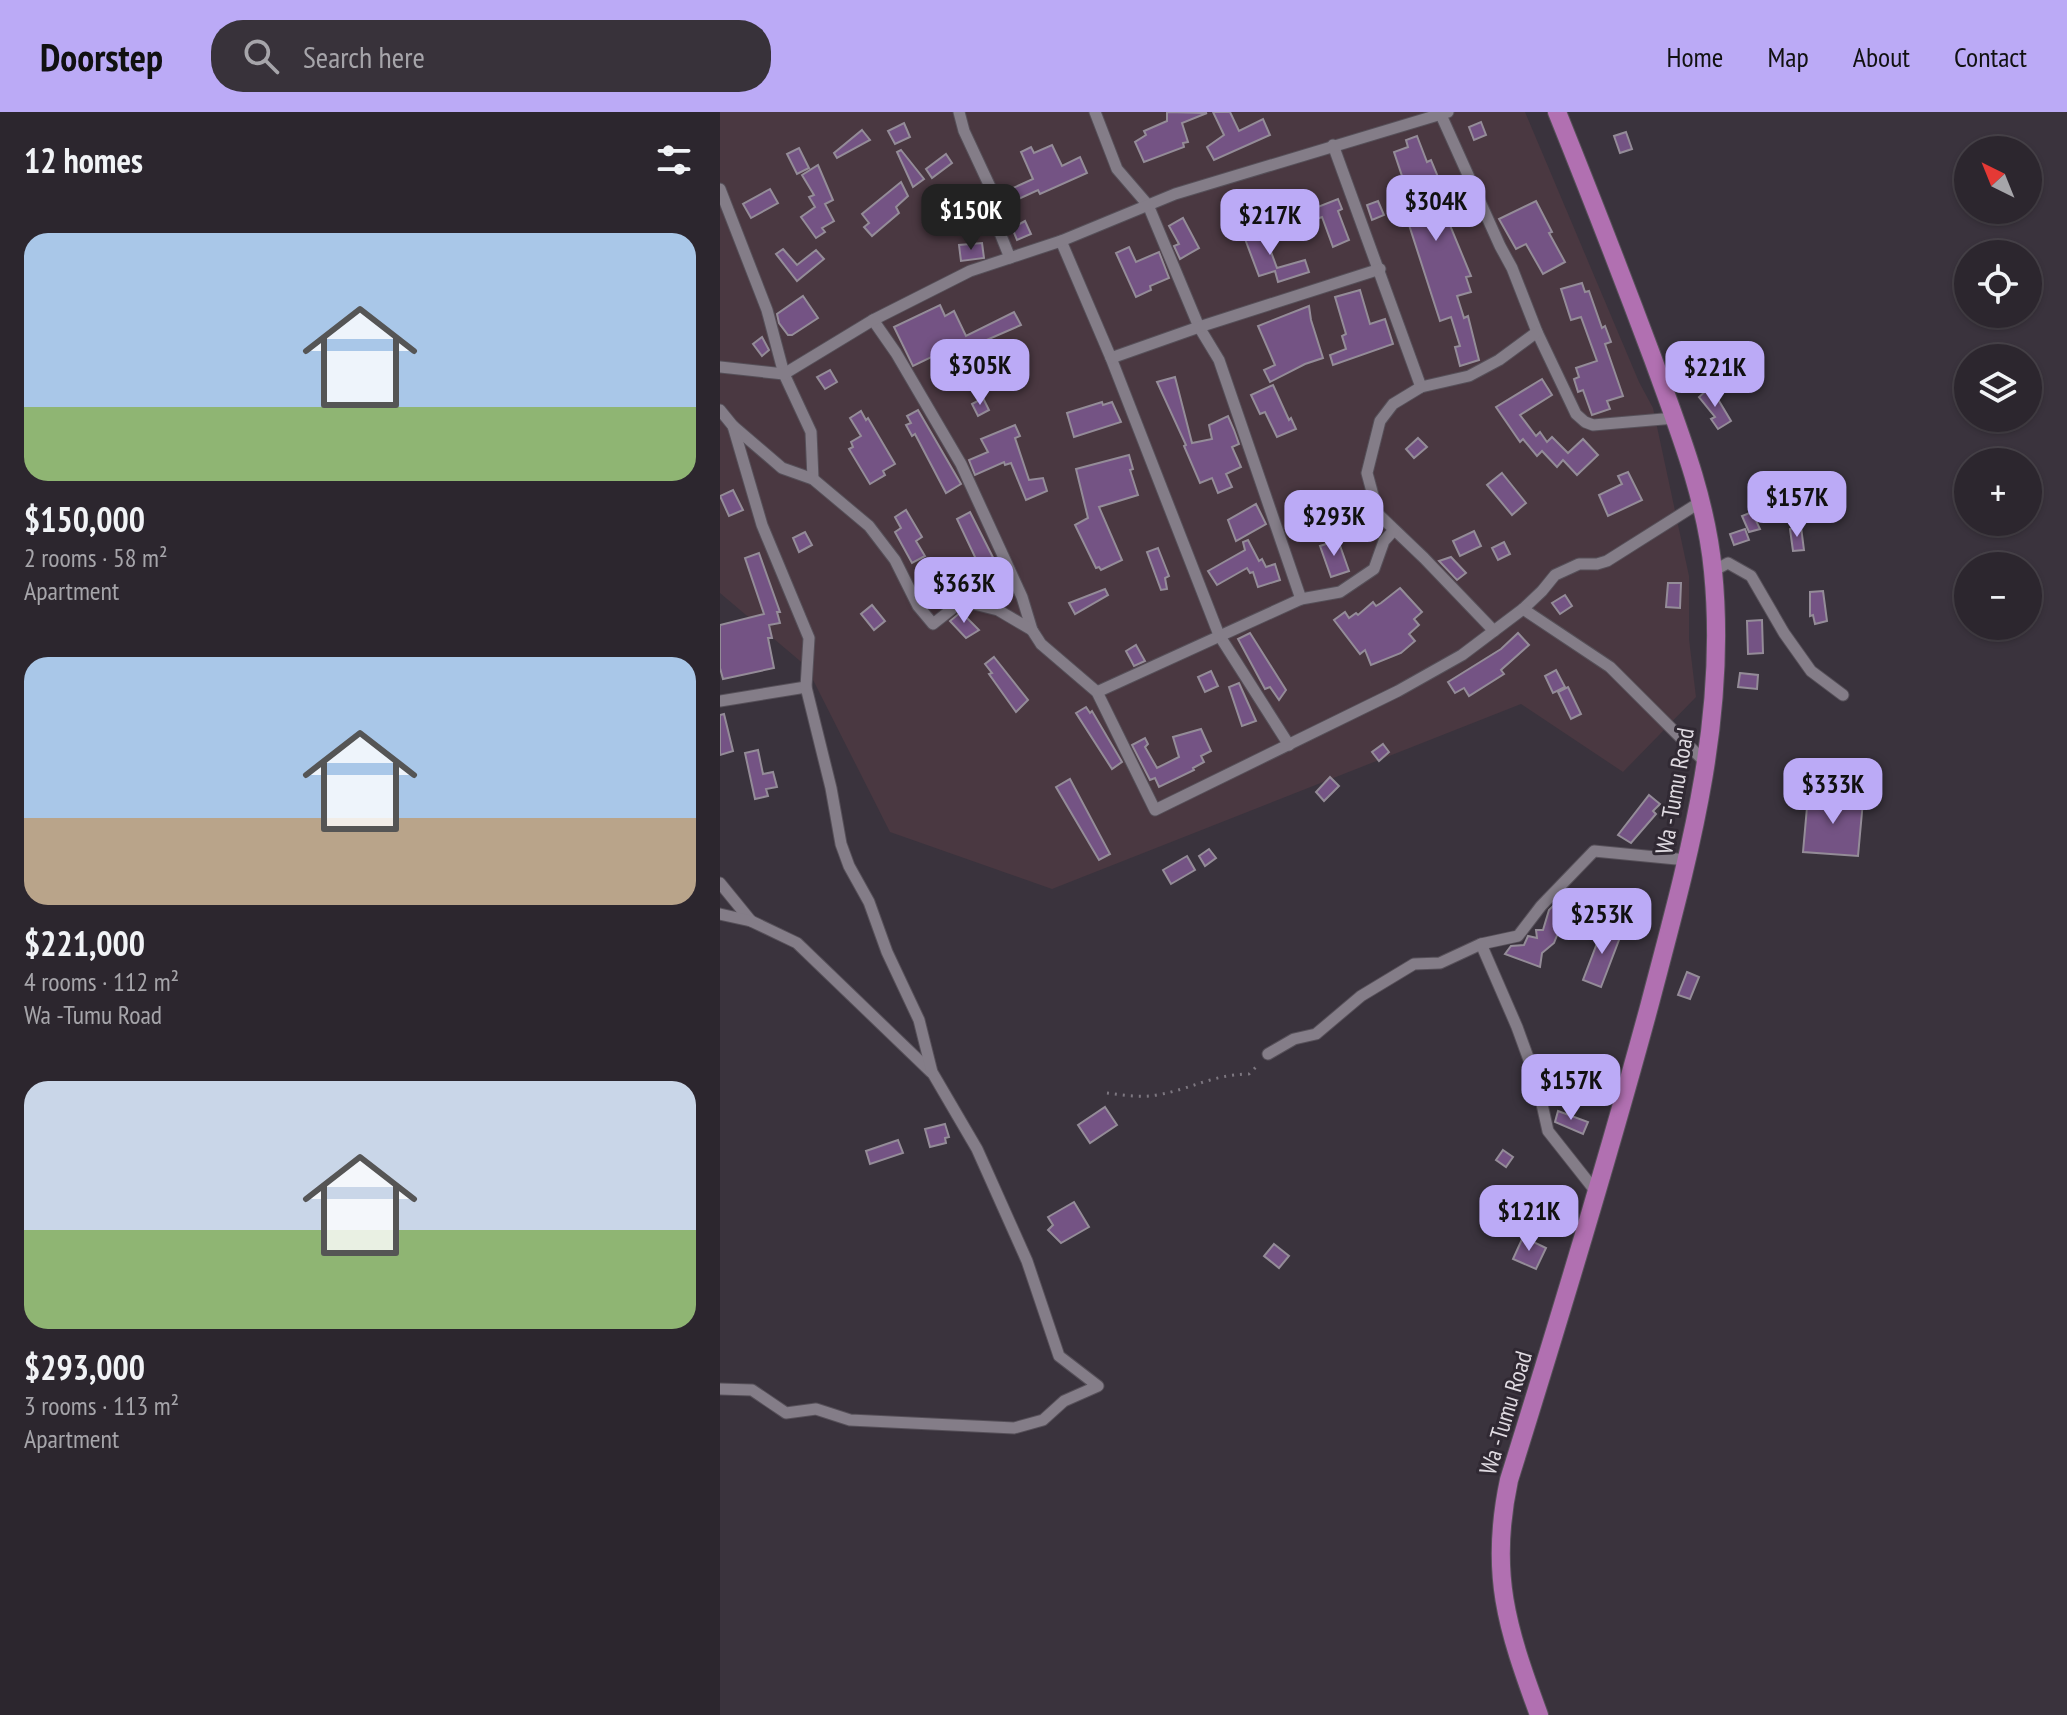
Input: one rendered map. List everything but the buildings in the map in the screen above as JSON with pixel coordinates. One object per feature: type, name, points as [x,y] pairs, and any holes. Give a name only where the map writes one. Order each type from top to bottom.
[{"type":"highway","name":"Wa -Tumu Road","points":[[1539,1715],[1517,1654],[1503,1599],[1499,1555],[1504,1506],[1509,1480],[1597,1193],[1687,860],[1708,765],[1717,672],[1713,571],[1702,501],[1675,418],[1557,112]]},
{"type":"street","points":[[959,112],[964,131],[999,206],[996,223],[1010,258]]},
{"type":"street","points":[[1095,112],[1117,169],[1148,205],[1199,327],[1219,360],[1301,599]]},
{"type":"street","points":[[720,367],[784,374],[873,320],[948,281],[1061,241],[1175,194],[1444,113],[1537,332],[1576,414],[1593,425],[1675,418]]},
{"type":"street","points":[[1333,145],[1421,387]]},
{"type":"street","points":[[720,189],[767,310],[784,374],[811,432],[813,479]]},
{"type":"street","points":[[1061,241],[1111,358],[1219,635],[1289,745]]},
{"type":"street","points":[[1111,358],[1380,269]]},
{"type":"street","points":[[873,320],[896,353],[961,464],[1022,597],[1032,630],[1041,644],[1097,692],[1155,810],[1362,711],[1411,684],[1462,655],[1494,631],[1523,609],[1563,569],[1607,561],[1702,501]]},
{"type":"street","points":[[1494,631],[1378,514],[1367,473],[1380,421],[1393,404],[1421,387],[1469,376],[1499,360],[1537,332]]},
{"type":"street","points":[[720,410],[733,426],[782,468],[813,479],[869,526],[895,560],[918,606],[933,624],[962,601],[998,610],[1032,630]]},
{"type":"street","points":[[720,1389],[752,1390],[786,1413],[816,1409],[850,1420],[1014,1428],[1043,1420],[1064,1401],[1098,1386],[1059,1356],[1027,1261],[984,1163],[932,1072],[919,1020],[841,844],[831,788],[806,687],[809,638],[762,525],[733,426]]},
{"type":"street","points":[[1097,692],[1301,599],[1340,592],[1374,569],[1384,541],[1394,530]]},
{"type":"street","points":[[1713,571],[1728,563],[1751,576],[1784,633],[1811,671],[1843,695]]},
{"type":"street","points":[[1523,609],[1610,667],[1708,765]]},
{"type":"street","points":[[720,701],[806,687]]},
{"type":"street","points":[[1268,1054],[1294,1039],[1316,1034],[1361,996],[1414,964],[1440,963],[1481,944],[1518,936],[1541,906],[1594,851],[1687,860]]},
{"type":"street","points":[[720,883],[751,921]]},
{"type":"street","points":[[720,914],[751,921],[797,943],[932,1072]]},
{"type":"street","points":[[1481,944],[1537,1082],[1548,1131],[1597,1193]]},
{"type":"path","points":[[1107,1093],[1158,1095],[1214,1077],[1249,1074],[1268,1054]]},
{"type":"shaded area","points":[[720,112],[1525,112],[1639,382],[1653,408],[1689,576],[1689,639],[1696,697],[1623,772],[1521,704],[1052,889],[890,832],[806,666],[720,593]]}]
